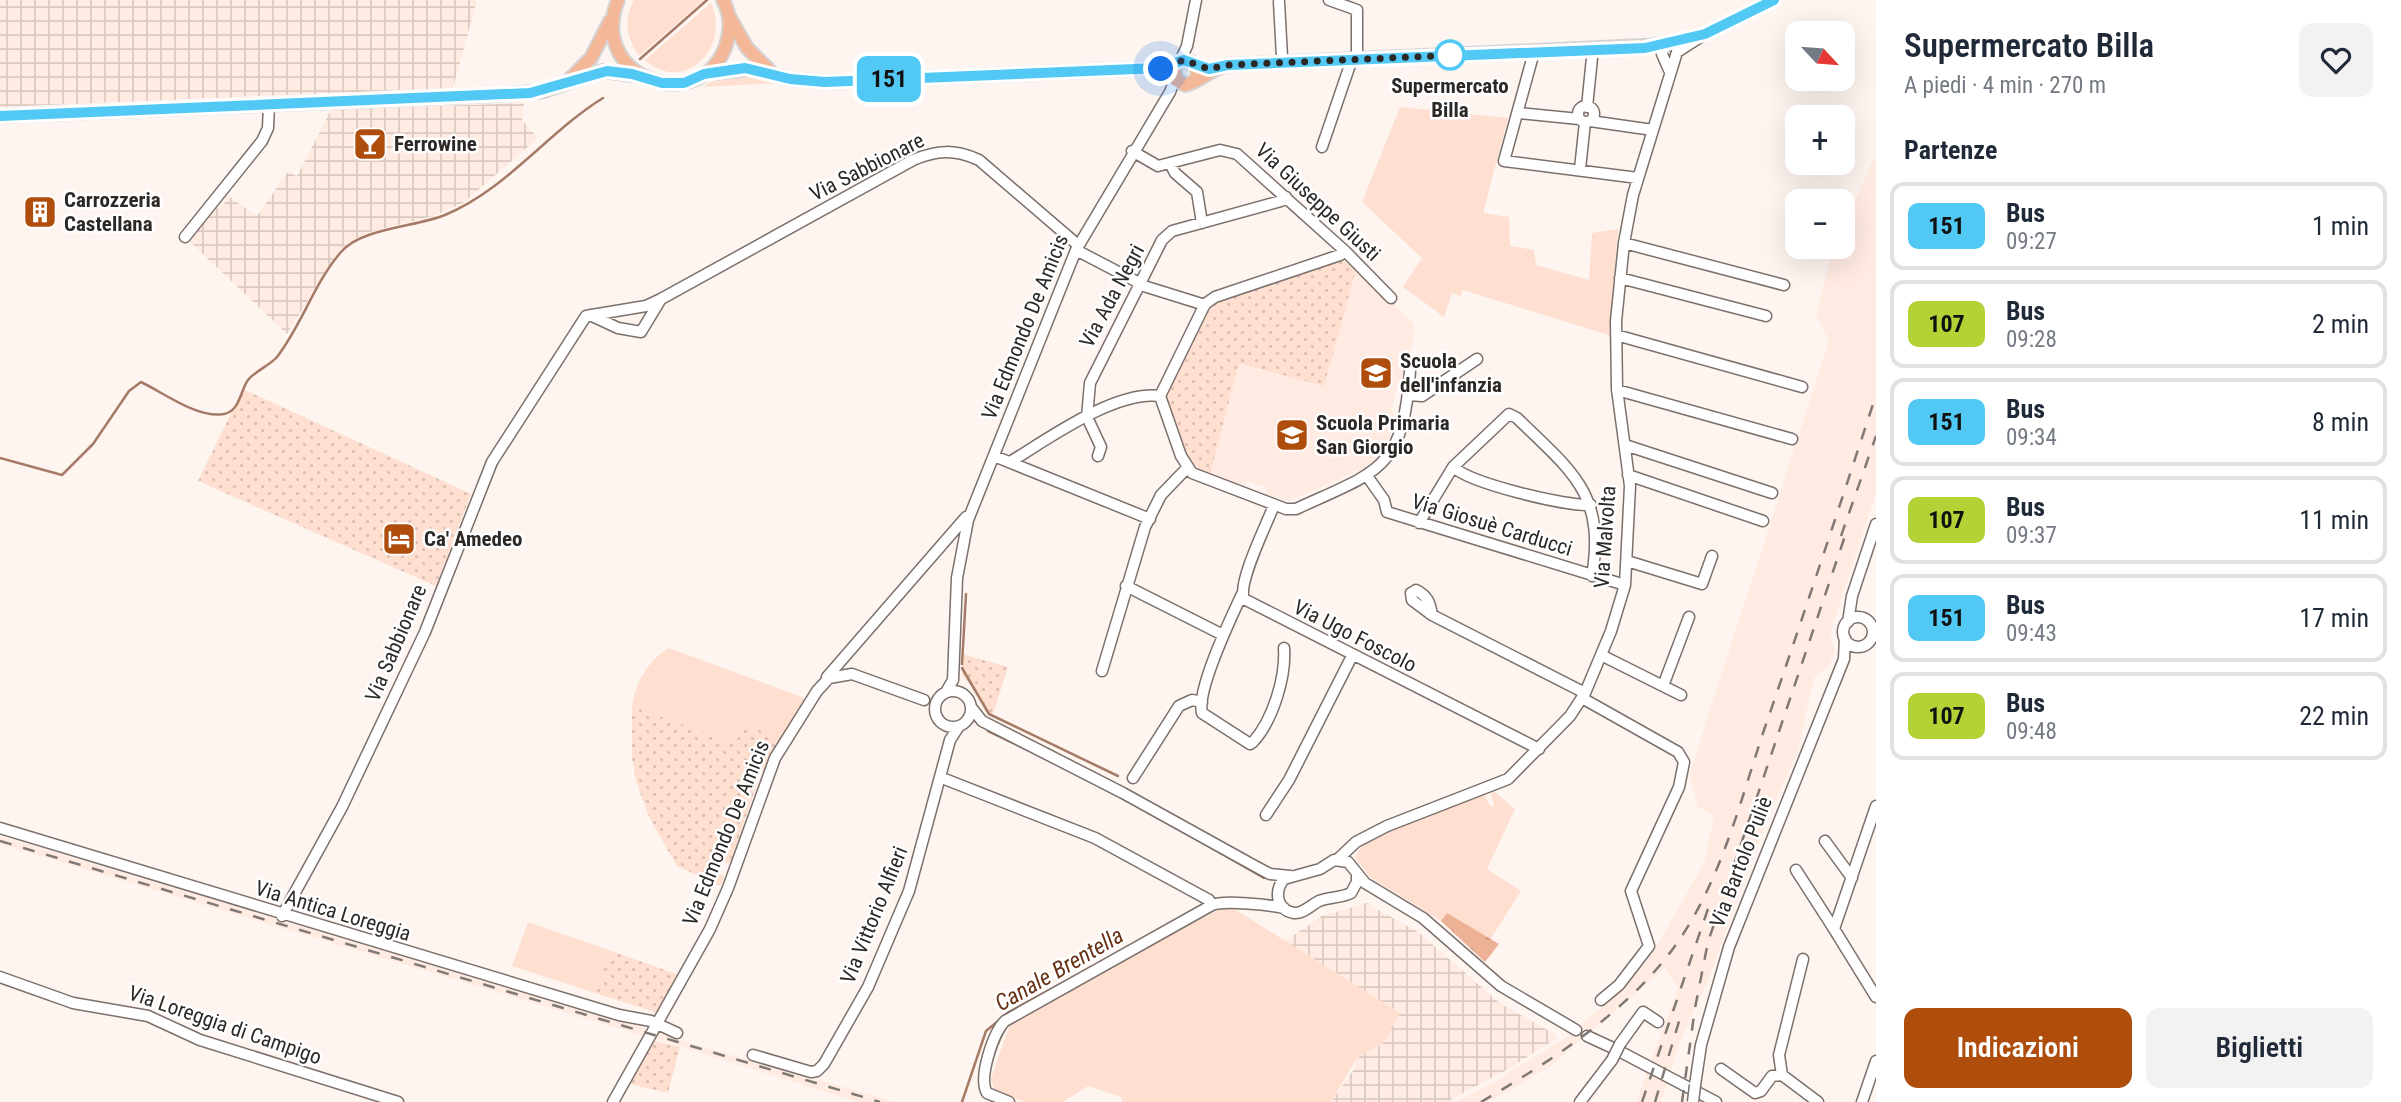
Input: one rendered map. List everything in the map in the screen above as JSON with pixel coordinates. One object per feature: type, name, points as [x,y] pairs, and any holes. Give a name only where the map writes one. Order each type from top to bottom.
[{"type":"main road","points":[[723,0],[747,48],[775,74]]},
{"type":"main road","points":[[616,6],[612,32],[619,53],[641,76]]},
{"type":"main road","points":[[562,85],[591,58],[616,6]]},
{"type":"main road","points":[[704,74],[724,48],[729,16]]},
{"type":"main road","points":[[0,116],[523,93],[562,85],[602,71],[641,76],[673,84],[704,74],[745,68],[794,80],[825,82],[1159,68],[1186,63],[1214,68],[1593,48],[1645,48],[1669,52]]},
{"type":"main road","points":[[1175,78],[1186,63]]},
{"type":"main road","points":[[1186,63],[1198,72],[1193,82]]},
{"type":"main road","points":[[1159,68],[1182,85],[1193,82],[1214,68]]},
{"type":"street","points":[[1186,63],[1196,0]]},
{"type":"street","points":[[1322,147],[1354,59],[1357,10],[1329,0]]},
{"type":"street","points":[[1669,52],[1774,0]]},
{"type":"street","points":[[1279,2],[1282,57]]},
{"type":"street","points":[[1580,169],[1585,120],[1593,114],[1587,107],[1593,48]]},
{"type":"street","points":[[1534,52],[1504,161],[1638,178]]},
{"type":"street","name":"Via Malvolta","points":[[1338,859],[1353,845],[1387,826],[1502,782],[1539,749],[1583,696],[1601,655],[1625,585],[1627,561],[1628,475],[1617,390],[1619,278],[1638,178],[1669,73],[1669,52]]},
{"type":"street","name":"Via Edmondo De Amicis","points":[[960,554],[974,505],[1051,306],[1077,248],[1132,151],[1167,97],[1175,78]]},
{"type":"street","name":"Via Edmondo De Amicis","points":[[1167,97],[1193,82]]},
{"type":"street","points":[[186,237],[262,141],[268,128],[269,105]]},
{"type":"street","points":[[1519,114],[1653,130]]},
{"type":"street","name":"Via Sabbionare","points":[[282,916],[342,807],[425,632],[492,462],[589,315],[646,306],[913,160],[943,150],[963,153],[979,160],[1077,248],[1139,284],[1205,305]]},
{"type":"street","name":"Via Giuseppe Giusti","points":[[1132,151],[1158,166],[1220,150],[1237,154],[1345,251],[1391,298]]},
{"type":"street","points":[[1170,163],[1175,173],[1197,192],[1202,223]]},
{"type":"street","name":"Via Ada Negri","points":[[1087,417],[1095,368],[1167,235],[1281,201],[1286,197]]},
{"type":"street","points":[[1624,243],[1784,285]]},
{"type":"street","points":[[1345,251],[1340,255],[1215,297],[1205,305],[1160,396],[1187,468],[1197,477],[1293,510],[1367,476],[1392,452],[1408,395],[1410,371]]},
{"type":"street","points":[[1619,278],[1766,316]]},
{"type":"street","name":"Via Sabbionare","points":[[589,315],[618,328],[641,332],[661,299]]},
{"type":"street","points":[[1616,335],[1802,387]]},
{"type":"street","points":[[1408,395],[1422,396],[1476,359]]},
{"type":"street","points":[[1617,390],[1792,439]]},
{"type":"street","points":[[1010,462],[1087,417],[1134,399],[1160,396]]},
{"type":"street","points":[[1419,523],[1453,467],[1509,414],[1517,418],[1577,478],[1591,505],[1596,541],[1592,576]]},
{"type":"street","points":[[1087,417],[1101,447],[1098,456]]},
{"type":"street","points":[[1625,445],[1772,493]]},
{"type":"street","points":[[994,456],[1150,519]]},
{"type":"street","points":[[1453,467],[1464,475],[1551,500],[1591,505]]},
{"type":"street","points":[[1102,671],[1107,645],[1128,587],[1144,527],[1161,495],[1187,468]]},
{"type":"street","points":[[1628,475],[1763,521]]},
{"type":"street","name":"Via Giosuè Carducci","points":[[1367,476],[1384,500],[1387,512],[1625,585]]},
{"type":"street","name":"Via Edmondo De Amicis","points":[[613,1102],[721,907],[775,758],[794,722],[850,651],[938,552],[974,505]]},
{"type":"street","points":[[1274,505],[1242,594],[1223,635],[1202,702],[1202,713],[1250,744],[1253,742],[1275,699],[1284,648]]},
{"type":"street","points":[[1852,596],[1872,627],[1873,637],[1859,647],[1852,646],[1844,638],[1843,631],[1848,622],[1852,596],[1876,524]]},
{"type":"street","points":[[934,710],[953,680],[960,554],[951,544],[938,552]]},
{"type":"street","points":[[1627,561],[1702,584],[1712,556]]},
{"type":"street","points":[[1128,587],[1223,635]]},
{"type":"street","name":"Via Ugo Foscolo","points":[[1242,594],[1248,602],[1539,749]]},
{"type":"street","points":[[1432,615],[1583,696],[1678,752],[1684,762],[1679,787],[1631,891],[1648,946],[1619,985],[1601,1000]]},
{"type":"street","points":[[1663,686],[1689,617]]},
{"type":"street","points":[[1848,622],[1868,620]]},
{"type":"street","name":"Via Bartolo Puliè","points":[[1693,1102],[1701,1045],[1729,947],[1844,659],[1844,638]]},
{"type":"street","name":"Via Bartolo Puliè","points":[[1844,659],[1859,647]]},
{"type":"street","points":[[850,651],[848,663],[856,674]]},
{"type":"street","points":[[1601,655],[1681,695]]},
{"type":"street","points":[[1266,815],[1289,780],[1352,656]]},
{"type":"street","points":[[819,689],[832,677],[856,674],[924,699],[944,725],[950,740]]},
{"type":"street","points":[[819,689],[827,683],[846,678],[882,685]]},
{"type":"street","points":[[953,680],[982,721],[1123,793],[1270,874],[1290,876],[1312,871],[1338,859],[1355,869],[1376,891],[1423,918],[1522,1001],[1576,1030]]},
{"type":"street","points":[[924,699],[943,694],[963,694]]},
{"type":"street","points":[[1133,778],[1179,706],[1192,700],[1202,702]]},
{"type":"street","points":[[961,725],[971,708]]},
{"type":"street","points":[[944,725],[982,721]]},
{"type":"street","name":"Via Vittorio Alfieri","points":[[753,1055],[811,1072],[817,1071],[824,1064],[868,987],[909,891],[942,778],[950,740],[961,725]]},
{"type":"street","points":[[942,778],[1095,838],[1209,900],[1212,905]]},
{"type":"street","points":[[1835,929],[1876,806]]},
{"type":"street","name":"Via Antica Loreggia","points":[[0,828],[282,916],[657,1024]]},
{"type":"street","points":[[1825,841],[1852,878]]},
{"type":"street","points":[[1353,845],[1353,891]]},
{"type":"street","points":[[1796,870],[1876,997]]},
{"type":"street","points":[[1270,874],[1278,890],[1278,901],[1284,908]]},
{"type":"street","points":[[1266,905],[1282,881],[1290,876]]},
{"type":"street","points":[[1009,1102],[987,1094],[984,1085],[1002,1023],[1212,905],[1229,901],[1251,906],[1284,908],[1294,913],[1353,891],[1376,891]]},
{"type":"street","points":[[1782,1075],[1779,1055],[1803,959]]},
{"type":"street","name":"Via Loreggia di Campigo","points":[[0,977],[73,1003],[148,1016],[200,1040],[398,1102]]},
{"type":"street","points":[[1580,1102],[1612,1060],[1617,1048],[1643,1012],[1658,1022]]},
{"type":"street","points":[[657,1024],[677,1033]]},
{"type":"street","points":[[1587,1035],[1617,1048],[1716,1102]]},
{"type":"street","points":[[1862,1102],[1876,1061]]},
{"type":"street","points":[[1721,1069],[1755,1093],[1772,1076],[1782,1075],[1818,1102]]},
{"type":"shaded area","points":[[0,0],[477,0],[453,88],[0,107]]},
{"type":"shaded area","points":[[634,0],[704,0],[639,56],[631,42],[627,21]]},
{"type":"shaded area","points":[[711,3],[716,20],[715,36],[700,61],[688,69],[675,72],[660,69],[645,60]]},
{"type":"shaded area","points":[[740,74],[757,74],[780,83],[703,87],[713,81]]},
{"type":"shaded area","points":[[524,103],[522,120],[538,138],[463,203],[434,216],[373,231],[347,243],[339,251],[287,334],[188,240],[214,205],[219,209],[226,201],[221,196],[224,193],[257,216],[288,172],[297,176],[331,110]]},
{"type":"shaded area","points":[[1400,107],[1508,118],[1483,213],[1509,217],[1510,246],[1534,250],[1536,265],[1589,280],[1592,233],[1618,229],[1609,335],[1463,290],[1461,296],[1452,293],[1444,317],[1403,287],[1422,258],[1362,202]]},
{"type":"shaded area","points":[[1873,160],[1876,161],[1876,494],[1832,627],[1831,640],[1835,649],[1830,664],[1814,678],[1798,751],[1767,820],[1708,981],[1680,1041],[1661,1102],[1636,1102],[1678,988],[1665,968],[1549,1067],[1489,1102],[1454,1102],[1487,1086],[1567,1037],[1612,998],[1654,951],[1704,863],[1714,816],[1698,807],[1689,775],[1829,341],[1816,315],[1831,259],[1855,259],[1855,201]]},
{"type":"shaded area","points":[[1343,260],[1356,270],[1324,386],[1239,363],[1210,475],[1202,471],[1193,463],[1179,440],[1169,413],[1166,392],[1181,357],[1206,315],[1220,299]]},
{"type":"shaded area","points":[[1356,270],[1413,322],[1415,329],[1404,382],[1399,381],[1392,408],[1395,419],[1386,449],[1365,468],[1289,501],[1265,494],[1267,488],[1247,481],[1244,486],[1210,475],[1239,363]]},
{"type":"shaded area","points":[[243,389],[471,494],[436,586],[198,481]]},
{"type":"shaded area","points":[[669,648],[807,699],[782,738],[744,725],[735,745],[632,706],[644,672],[655,658]]},
{"type":"shaded area","points":[[962,654],[1008,667],[993,714],[986,712],[979,694],[962,676]]},
{"type":"shaded area","points":[[632,706],[735,744],[744,724],[782,738],[765,771],[754,769],[750,780],[757,784],[730,863],[722,863],[718,872],[724,876],[721,886],[677,866],[649,817],[636,781],[632,758]]},
{"type":"shaded area","points":[[1495,792],[1515,809],[1487,869],[1521,891],[1490,940],[1447,914],[1441,921],[1370,877],[1355,857],[1367,838],[1484,795],[1491,806],[1494,806],[1491,794]]},
{"type":"shaded area","points":[[0,836],[648,1029],[644,1036],[0,844]]},
{"type":"shaded area","points":[[1366,903],[1418,932],[1501,1004],[1553,1033],[1557,1038],[1510,1068],[1446,1102],[1331,1102],[1354,1069],[1357,1058],[1384,1042],[1400,1013],[1285,941],[1322,916]]},
{"type":"shaded area","points":[[1228,905],[1400,1013],[1384,1042],[1357,1058],[1331,1102],[1122,1102],[1121,1097],[1088,1086],[1063,1102],[1024,1102],[995,1091],[991,1079],[1010,1024],[1172,933]]},
{"type":"shaded area","points":[[528,922],[609,950],[595,993],[512,966]]},
{"type":"shaded area","points":[[609,950],[679,975],[658,1013],[595,993]]},
{"type":"shaded area","points":[[657,1032],[896,1102],[857,1102],[654,1038]]},
{"type":"shaded area","points":[[654,1041],[680,1047],[668,1093],[630,1084]]},
{"type":"green space","points":[[1447,913],[1499,944],[1485,962],[1441,921]]},
{"type":"waterway","points":[[640,59],[707,0]]},
{"type":"waterway","points":[[0,458],[62,475],[93,444],[129,391],[141,382],[203,413],[214,415],[229,412],[237,405],[248,380],[277,357],[286,345],[323,277],[350,244],[375,233],[445,215],[467,204],[488,191],[603,98]]},
{"type":"waterway","points":[[962,664],[966,594]]},
{"type":"waterway","points":[[962,668],[989,714],[1118,776]]},
{"type":"waterway","points":[[988,731],[1028,750]]},
{"type":"waterway","points":[[1062,767],[1131,803]]},
{"type":"waterway","points":[[1191,836],[1264,878]]},
{"type":"waterway","name":"Canale Brentella","points":[[962,1102],[986,1031],[1009,1012],[1091,967]]},
{"type":"railway","points":[[1481,1102],[1554,1057],[1621,1005],[1661,964],[1696,912],[1711,883],[1734,824],[1876,395]]},
{"type":"railway","points":[[1841,536],[1876,436]]},
{"type":"railway","points":[[1682,1102],[1695,1008],[1708,942],[1848,527]]},
{"type":"railway","points":[[0,841],[880,1102]]},
{"type":"railway","points":[[1642,1102],[1711,900]]},
{"type":"railway","points":[[1655,1102],[1680,1018]]},
{"type":"bus line","name":"151","points":[[0,116],[530,93],[607,71],[673,84],[684,83],[704,74],[745,68],[764,70],[790,79],[825,82],[1159,68],[1184,60],[1209,69],[1228,65],[1593,48],[1645,48],[1676,43],[1705,34],[1774,0]]},
{"type":"place","name":"Supermercato Billa","points":[[1450,55]]},
{"type":"place","name":"Ferrowine","points":[[370,144]]},
{"type":"place","name":"Carrozzeria Castellana","points":[[40,212]]},
{"type":"place","name":"Scuola dell'infanzia","points":[[1376,373]]},
{"type":"place","name":"Scuola Primaria San Giorgio","points":[[1292,435]]},
{"type":"place","name":"Ca' Amedeo","points":[[399,539]]},
{"type":"route","points":[[1161,69],[1159,68],[1184,60],[1209,69],[1228,65],[1458,55],[1450,55]]}]
